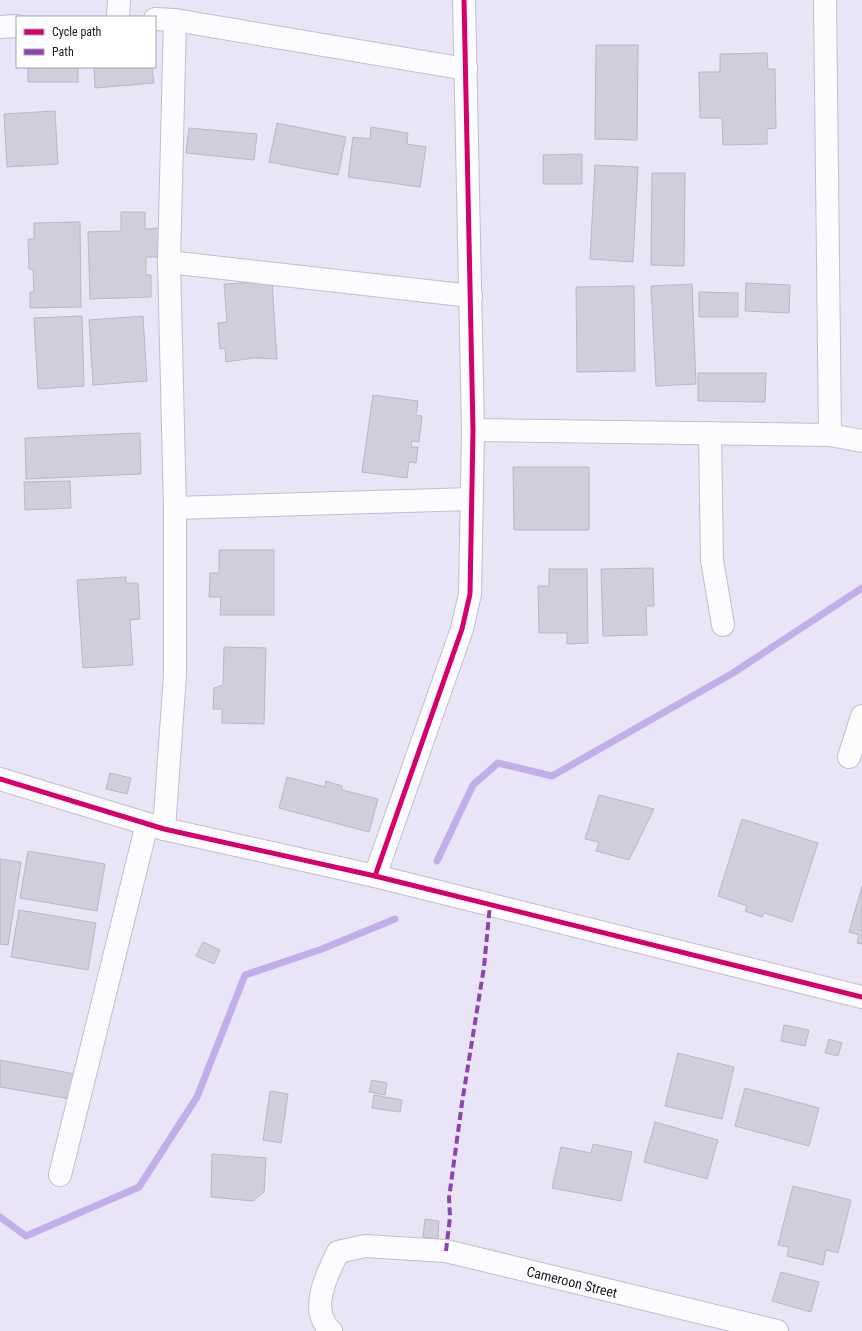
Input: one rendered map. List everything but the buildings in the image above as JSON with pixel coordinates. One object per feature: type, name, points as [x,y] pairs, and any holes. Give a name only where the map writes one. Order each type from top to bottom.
[{"type":"street","points":[[118,16],[119,0]]},
{"type":"street","points":[[375,876],[462,629],[470,594],[473,430],[464,0]]},
{"type":"street","points":[[825,0],[830,435]]},
{"type":"street","points":[[60,1175],[155,826],[176,674],[175,508],[165,20],[466,69]]},
{"type":"street","points":[[0,27],[16,26]]},
{"type":"street","points":[[169,262],[471,296]]},
{"type":"street","points":[[473,430],[830,435],[862,441]]},
{"type":"street","points":[[710,433],[712,560],[723,625]]},
{"type":"street","points":[[175,508],[472,499]]},
{"type":"street","points":[[849,757],[862,716]]},
{"type":"street","points":[[0,779],[155,826],[375,876],[862,997]]},
{"type":"street","name":"Cameroon Street","points":[[331,1331],[326,1326],[320,1303],[325,1277],[338,1252],[365,1246],[446,1251],[777,1331]]},
{"type":"waterway","points":[[437,861],[473,785],[498,763],[552,776],[733,673],[862,588]]},
{"type":"waterway","points":[[0,1217],[26,1236],[139,1187],[197,1097],[245,975],[322,949],[395,919]]},
{"type":"marked path","points":[[446,1251],[450,1217],[449,1198],[462,1103],[484,967],[490,905]]},
{"type":"cycle path","points":[[375,876],[462,629],[470,594],[473,430],[464,0]]},
{"type":"cycle path","points":[[0,779],[164,829],[375,876],[862,997]]}]
